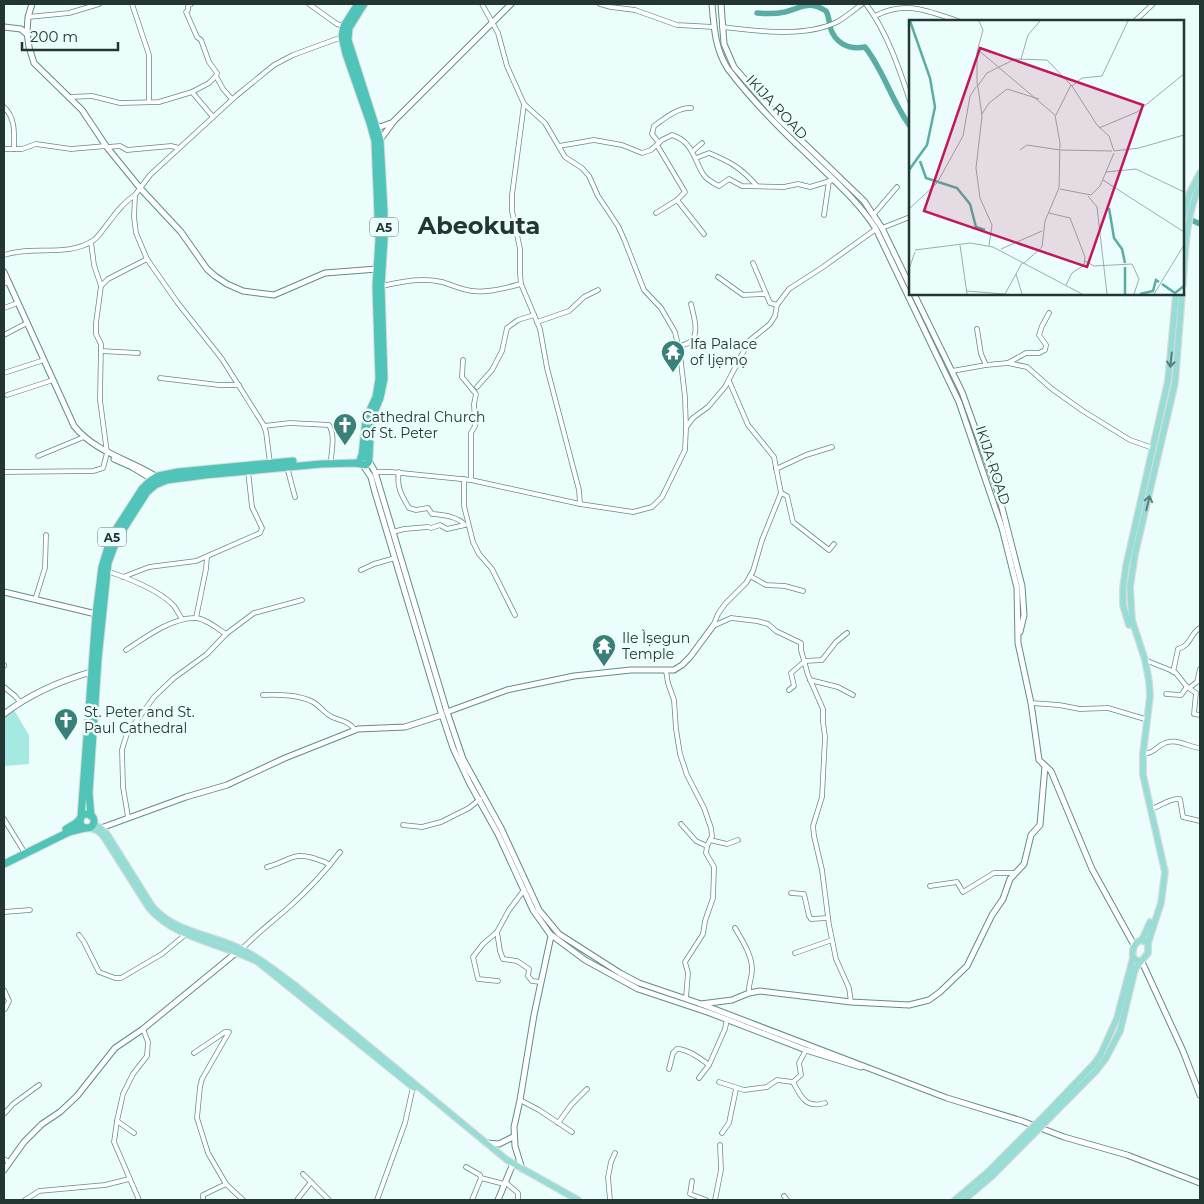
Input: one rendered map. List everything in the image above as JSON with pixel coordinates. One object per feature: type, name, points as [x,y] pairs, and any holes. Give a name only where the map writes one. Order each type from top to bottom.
[{"type":"highway","name":"A5","points":[[358,4],[344,26],[342,37],[375,141],[379,211],[376,302],[379,379],[376,397],[366,419],[364,460]]},
{"type":"highway","name":"A5","points":[[364,4],[349,28],[348,40],[380,140],[384,240],[381,286],[384,379],[380,398],[371,420],[364,460]]},
{"type":"highway","name":"A5","points":[[81,818],[84,804],[91,672],[102,567],[109,544],[135,498],[146,484],[155,478],[270,463],[331,459],[364,460]]},
{"type":"highway","name":"A5","points":[[91,816],[89,793],[98,659],[107,572],[111,552],[117,539],[150,488],[154,484],[167,480],[205,472],[248,471],[364,460]]},
{"type":"highway","points":[[4,860],[72,826],[86,814],[94,820],[89,827],[68,832],[4,864]]},
{"type":"highway","points":[[81,818],[80,824],[89,827]]},
{"type":"main road","points":[[1184,209],[1186,194],[1200,173]]},
{"type":"main road","points":[[1184,275],[1191,215],[1200,185]]},
{"type":"main road","points":[[964,1200],[1096,1071],[1117,1018],[1133,958],[1158,902],[1161,878],[1160,861],[1141,775],[1141,754],[1147,698],[1145,673],[1143,661],[1123,605],[1123,588],[1126,566],[1168,381],[1176,295]]},
{"type":"main road","points":[[1140,942],[1161,903],[1165,878],[1164,861],[1143,775],[1143,754],[1150,696],[1145,660],[1132,620],[1130,577],[1175,382],[1182,295]]},
{"type":"main road","points":[[89,827],[101,828],[107,834],[152,906],[168,921],[260,959],[296,986],[486,1142],[522,1169],[578,1200]]},
{"type":"main road","points":[[89,827],[98,831],[104,837],[148,908],[156,917],[186,934],[239,950],[258,962],[512,1166],[572,1200]]},
{"type":"main road","points":[[1103,1056],[1120,1031],[1135,969],[1142,964],[1149,949],[1140,942]]},
{"type":"main road","points":[[1133,958],[1142,964]]},
{"type":"main road","points":[[955,1200],[990,1174]]},
{"type":"street","points":[[32,4],[28,20],[28,35],[31,56],[34,62],[82,110],[107,147],[140,188],[181,232],[210,272],[227,284],[242,291],[274,295],[325,273],[377,269]]},
{"type":"street","points":[[17,28],[28,20],[70,13],[98,4]]},
{"type":"street","points":[[132,4],[149,55],[149,102]]},
{"type":"street","points":[[191,4],[186,12],[197,37],[201,40],[209,62],[217,73],[216,76],[223,89],[232,99]]},
{"type":"street","points":[[309,4],[337,24],[344,26]]},
{"type":"street","points":[[375,472],[399,472],[471,480],[580,504],[633,512],[652,507],[662,497],[676,472],[685,450],[685,398],[679,347],[670,324],[661,308],[644,290],[618,226],[598,196],[586,171],[565,157],[541,117],[524,104],[506,66],[502,43],[482,4]]},
{"type":"street","points":[[380,140],[394,122],[510,4]]},
{"type":"street","points":[[600,4],[635,10],[677,25],[714,27]]},
{"type":"street","name":"IKIJA ROAD","points":[[712,4],[717,44],[723,61],[735,78],[771,119],[831,180],[856,201],[879,228],[909,284]]},
{"type":"street","name":"IKIJA ROAD","points":[[721,4],[722,28],[726,52],[730,60],[779,119],[864,201],[874,214],[909,293]]},
{"type":"street","points":[[722,28],[793,32],[835,23],[864,4],[875,16],[899,69],[909,97]]},
{"type":"street","points":[[1136,20],[1153,4]]},
{"type":"street","points":[[875,16],[898,6],[913,6],[955,20]]},
{"type":"street","points":[[4,27],[17,28],[28,35]]},
{"type":"street","points":[[4,254],[26,250],[64,250],[91,242],[124,203],[135,195],[150,175],[232,99],[278,63],[293,55],[342,37]]},
{"type":"street","points":[[70,97],[92,96],[120,103],[167,100],[192,92],[209,83],[216,76]]},
{"type":"street","points":[[192,92],[213,117]]},
{"type":"street","points":[[524,104],[512,195],[513,215],[520,249],[519,270],[521,284],[537,322],[569,458],[579,490],[580,504]]},
{"type":"street","points":[[4,107],[14,125],[14,149]]},
{"type":"street","points":[[656,213],[677,200],[685,192],[652,134],[654,126],[675,112],[691,108]]},
{"type":"street","points":[[376,125],[380,127],[394,122]]},
{"type":"street","points":[[559,146],[594,140],[622,146],[642,153],[651,150],[668,136],[672,135],[682,138],[692,151],[704,176],[717,185],[729,179],[742,186],[784,188],[798,184],[810,187],[831,180],[824,215]]},
{"type":"street","points":[[692,151],[702,143]]},
{"type":"street","points":[[4,149],[24,149],[38,144],[65,149],[120,146],[127,150],[172,146],[179,148]]},
{"type":"street","points":[[696,158],[709,153],[724,159],[739,168],[757,186]]},
{"type":"street","points":[[874,214],[897,186]]},
{"type":"street","points":[[135,195],[134,217],[136,233],[147,259],[177,302],[222,359],[264,426],[270,463]]},
{"type":"street","points":[[677,200],[704,234]]},
{"type":"street","points":[[686,428],[690,421],[708,407],[729,381],[749,342],[773,320],[777,305],[789,289],[823,268],[879,228],[909,217]]},
{"type":"street","points":[[4,472],[96,471],[104,466],[107,454],[100,400],[101,344],[96,334],[101,286],[94,265],[91,242]]},
{"type":"street","points":[[101,286],[108,279],[147,259]]},
{"type":"street","points":[[753,263],[770,303],[777,305]]},
{"type":"street","points":[[4,272],[74,426],[82,438]]},
{"type":"street","points":[[718,277],[743,295],[766,294]]},
{"type":"street","points":[[381,286],[412,280],[434,280],[471,291],[481,291],[521,284]]},
{"type":"street","points":[[4,281],[69,422],[82,438],[107,454],[135,465],[155,478]]},
{"type":"street","points":[[537,322],[569,311],[584,297],[598,290]]},
{"type":"street","name":"IKIJA ROAD","points":[[910,295],[964,413],[1002,528],[1014,575],[1018,603],[1018,643]]},
{"type":"street","name":"IKIJA ROAD","points":[[915,295],[968,407],[998,492],[1021,575],[1024,615],[1018,643]]},
{"type":"street","points":[[4,308],[16,304]]},
{"type":"street","points":[[679,347],[693,339],[695,321],[691,304]]},
{"type":"street","points":[[1008,363],[1026,353],[1039,353],[1045,350],[1046,345],[1039,335],[1049,313]]},
{"type":"street","points":[[477,387],[492,370],[502,351],[506,328],[518,320],[534,315]]},
{"type":"street","points":[[4,335],[24,324]]},
{"type":"street","points":[[977,329],[981,354],[986,365]]},
{"type":"street","points":[[101,351],[138,353]]},
{"type":"street","points":[[463,360],[462,377],[476,394],[474,404],[475,426],[471,433],[471,480]]},
{"type":"street","points":[[4,374],[41,361]]},
{"type":"street","points":[[952,371],[1008,363],[1027,367],[1052,389],[1083,411],[1130,440],[1154,448]]},
{"type":"street","points":[[160,378],[219,385],[239,385]]},
{"type":"street","points":[[7,395],[50,381]]},
{"type":"street","points":[[101,828],[128,817],[227,785],[263,767],[355,730],[405,727],[502,691],[574,676],[631,670],[666,671],[682,665],[700,645],[725,604],[746,583],[781,492],[774,457],[748,425],[729,381]]},
{"type":"street","points":[[264,426],[290,424],[329,425],[333,439],[331,459]]},
{"type":"street","points":[[38,456],[82,438]]},
{"type":"street","points":[[776,469],[806,454],[832,447]]},
{"type":"street","points":[[364,460],[375,472],[444,714],[463,759],[501,828],[538,910],[559,934],[639,983],[806,1050],[907,1082]]},
{"type":"street","points":[[364,460],[457,757],[498,834],[538,919],[551,936],[585,960],[638,988],[672,997],[686,998],[947,1098],[1127,1156],[1200,1183]]},
{"type":"street","points":[[287,467],[296,497]]},
{"type":"street","points":[[123,577],[148,568],[188,563],[207,557],[260,533],[262,531],[260,522],[252,507],[248,471]]},
{"type":"street","points":[[399,472],[397,481],[399,490],[409,508],[416,510],[427,508],[432,514],[447,515],[466,524]]},
{"type":"street","points":[[464,479],[466,524],[479,554],[492,569],[515,615]]},
{"type":"street","points":[[781,492],[787,496],[793,522],[826,549],[829,550],[834,544]]},
{"type":"street","points":[[393,532],[404,529],[431,528],[440,525],[447,529],[466,524]]},
{"type":"street","points":[[35,600],[45,568],[46,535]]},
{"type":"street","points":[[196,618],[207,557]]},
{"type":"street","points":[[361,570],[395,558]]},
{"type":"street","points":[[107,572],[123,577],[152,591],[169,602],[182,619]]},
{"type":"street","points":[[750,576],[766,585],[785,586],[803,591]]},
{"type":"street","points":[[4,592],[96,614]]},
{"type":"street","points":[[128,817],[123,788],[122,750],[127,734],[144,709],[163,688],[199,661],[226,634],[254,613],[302,600]]},
{"type":"street","points":[[126,650],[149,635],[182,619],[196,618],[226,634]]},
{"type":"street","points":[[713,626],[731,618],[743,619],[768,624],[776,631],[800,642],[800,650],[810,680],[824,709],[823,722],[826,737],[822,797],[813,831],[822,870],[828,918],[836,959],[849,988],[851,1002]]},
{"type":"street","points":[[1173,672],[1178,649],[1187,644],[1196,630],[1200,628]]},
{"type":"street","points":[[789,690],[794,686],[791,673],[805,661],[822,660],[836,642],[847,633]]},
{"type":"street","points":[[701,1004],[732,1000],[760,991],[851,1002],[909,1005],[929,1000],[967,966],[992,915],[1003,899],[1013,873],[1024,864],[1030,835],[1040,825],[1045,766],[1039,760],[1031,703],[1018,643]]},
{"type":"street","points":[[1145,660],[1178,674],[1188,688],[1197,695],[1194,714],[1200,715]]},
{"type":"street","points":[[1166,694],[1181,695],[1197,682],[1200,669]]},
{"type":"street","points":[[666,671],[674,700],[680,754],[687,775],[711,828],[706,853],[714,867],[712,898],[703,934],[685,962],[688,973],[686,998]]},
{"type":"street","points":[[4,714],[20,702],[52,686],[91,672]]},
{"type":"street","points":[[810,680],[838,687],[853,695]]},
{"type":"street","points":[[4,687],[20,702]]},
{"type":"street","points":[[262,695],[295,696],[310,700],[329,716],[349,723],[355,730]]},
{"type":"street","points":[[1031,703],[1080,709],[1108,708],[1145,719]]},
{"type":"street","points":[[1143,754],[1155,751],[1163,743],[1177,741],[1200,748]]},
{"type":"street","points":[[1039,760],[1051,771],[1092,869],[1127,934],[1140,942]]},
{"type":"street","points":[[403,825],[422,828],[441,822],[453,817],[484,796]]},
{"type":"street","points":[[1151,809],[1161,806],[1170,800],[1180,799],[1183,817],[1200,821]]},
{"type":"street","points":[[4,819],[23,850]]},
{"type":"street","points":[[681,824],[696,841],[706,846]]},
{"type":"street","points":[[710,840],[727,844],[738,840]]},
{"type":"street","points":[[4,1170],[6,1161],[42,1124],[60,1112],[78,1096],[115,1048],[143,1030],[288,908],[330,865],[340,852]]},
{"type":"street","points":[[267,867],[293,856],[302,855],[315,858],[330,865]]},
{"type":"street","points":[[930,886],[957,882],[963,892],[994,873],[1013,873]]},
{"type":"street","points":[[498,981],[478,979],[473,957],[483,944],[497,932],[509,910],[524,890]]},
{"type":"street","points":[[791,894],[804,894],[808,916],[811,919],[828,918]]},
{"type":"street","points":[[4,912],[30,910]]},
{"type":"street","points":[[736,928],[745,946],[752,968],[748,986],[749,993]]},
{"type":"street","points":[[497,932],[503,958],[517,961],[529,969],[528,976],[532,980],[541,982]]},
{"type":"street","points":[[79,935],[99,972],[115,978],[121,978],[162,954],[186,934]]},
{"type":"street","points":[[522,1169],[517,1156],[514,1127],[530,1035],[551,936]]},
{"type":"street","points":[[795,954],[832,940]]},
{"type":"street","points":[[1142,964],[1184,1051],[1200,1095]]},
{"type":"street","points":[[4,990],[9,1001],[5,1009]]},
{"type":"street","points":[[699,1078],[709,1065],[727,1019]]},
{"type":"street","points":[[139,1200],[114,1142],[123,1094],[133,1074],[147,1056],[148,1042],[143,1030]]},
{"type":"street","points":[[194,1053],[225,1032],[229,1032],[202,1079],[197,1118],[208,1153],[226,1184],[244,1200]]},
{"type":"street","points":[[668,1069],[676,1049],[681,1049],[696,1056],[709,1065]]},
{"type":"street","points":[[793,1082],[801,1075],[802,1072],[798,1063],[806,1050]]},
{"type":"street","points":[[719,1082],[744,1090],[767,1087],[778,1080],[793,1082],[807,1103],[817,1106],[825,1103]]},
{"type":"street","points":[[4,1114],[13,1104],[39,1085]]},
{"type":"street","points":[[377,1200],[405,1123],[413,1088]]},
{"type":"street","points":[[558,1123],[571,1104],[587,1089]]},
{"type":"street","points":[[722,1133],[729,1123],[736,1089]]},
{"type":"street","points":[[520,1100],[572,1132]]},
{"type":"street","points":[[117,1121],[134,1133]]},
{"type":"street","points":[[486,1142],[499,1144],[514,1137]]},
{"type":"street","points":[[714,1200],[721,1170],[720,1145]]},
{"type":"street","points":[[610,1200],[608,1177],[615,1153]]},
{"type":"street","points":[[498,1200],[512,1166]]},
{"type":"street","points":[[466,1167],[480,1175],[481,1178],[504,1183],[518,1193],[518,1200]]},
{"type":"street","points":[[302,1174],[329,1200]]},
{"type":"street","points":[[472,1200],[481,1178]]},
{"type":"street","points":[[25,1200],[39,1191],[105,1185],[129,1179]]},
{"type":"street","points":[[692,1181],[690,1194],[706,1200]]},
{"type":"street","points":[[297,1200],[311,1182]]},
{"type":"street","points":[[203,1200],[204,1195],[226,1184]]},
{"type":"shaded area","points":[[14,710],[29,735],[29,764],[5,766],[4,718]]},
{"type":"waterway","points":[[757,13],[782,13],[810,5],[826,11],[832,33],[839,41],[848,46],[865,47],[872,56],[909,124]]},
{"type":"waterway","points":[[1184,216],[1200,224]]},
{"type":"place","name":"Ifa Palace of Ijẹmọ","points":[[673,373]]},
{"type":"place","name":"Cathedral Church of St. Peter","points":[[345,446]]},
{"type":"place","name":"Ile Ìṣegun Temple","points":[[604,667]]},
{"type":"place","name":"St. Peter and St. Paul Cathedral","points":[[66,741]]},
{"type":"district","name":"Abeokuta","points":[[479,225]]}]
